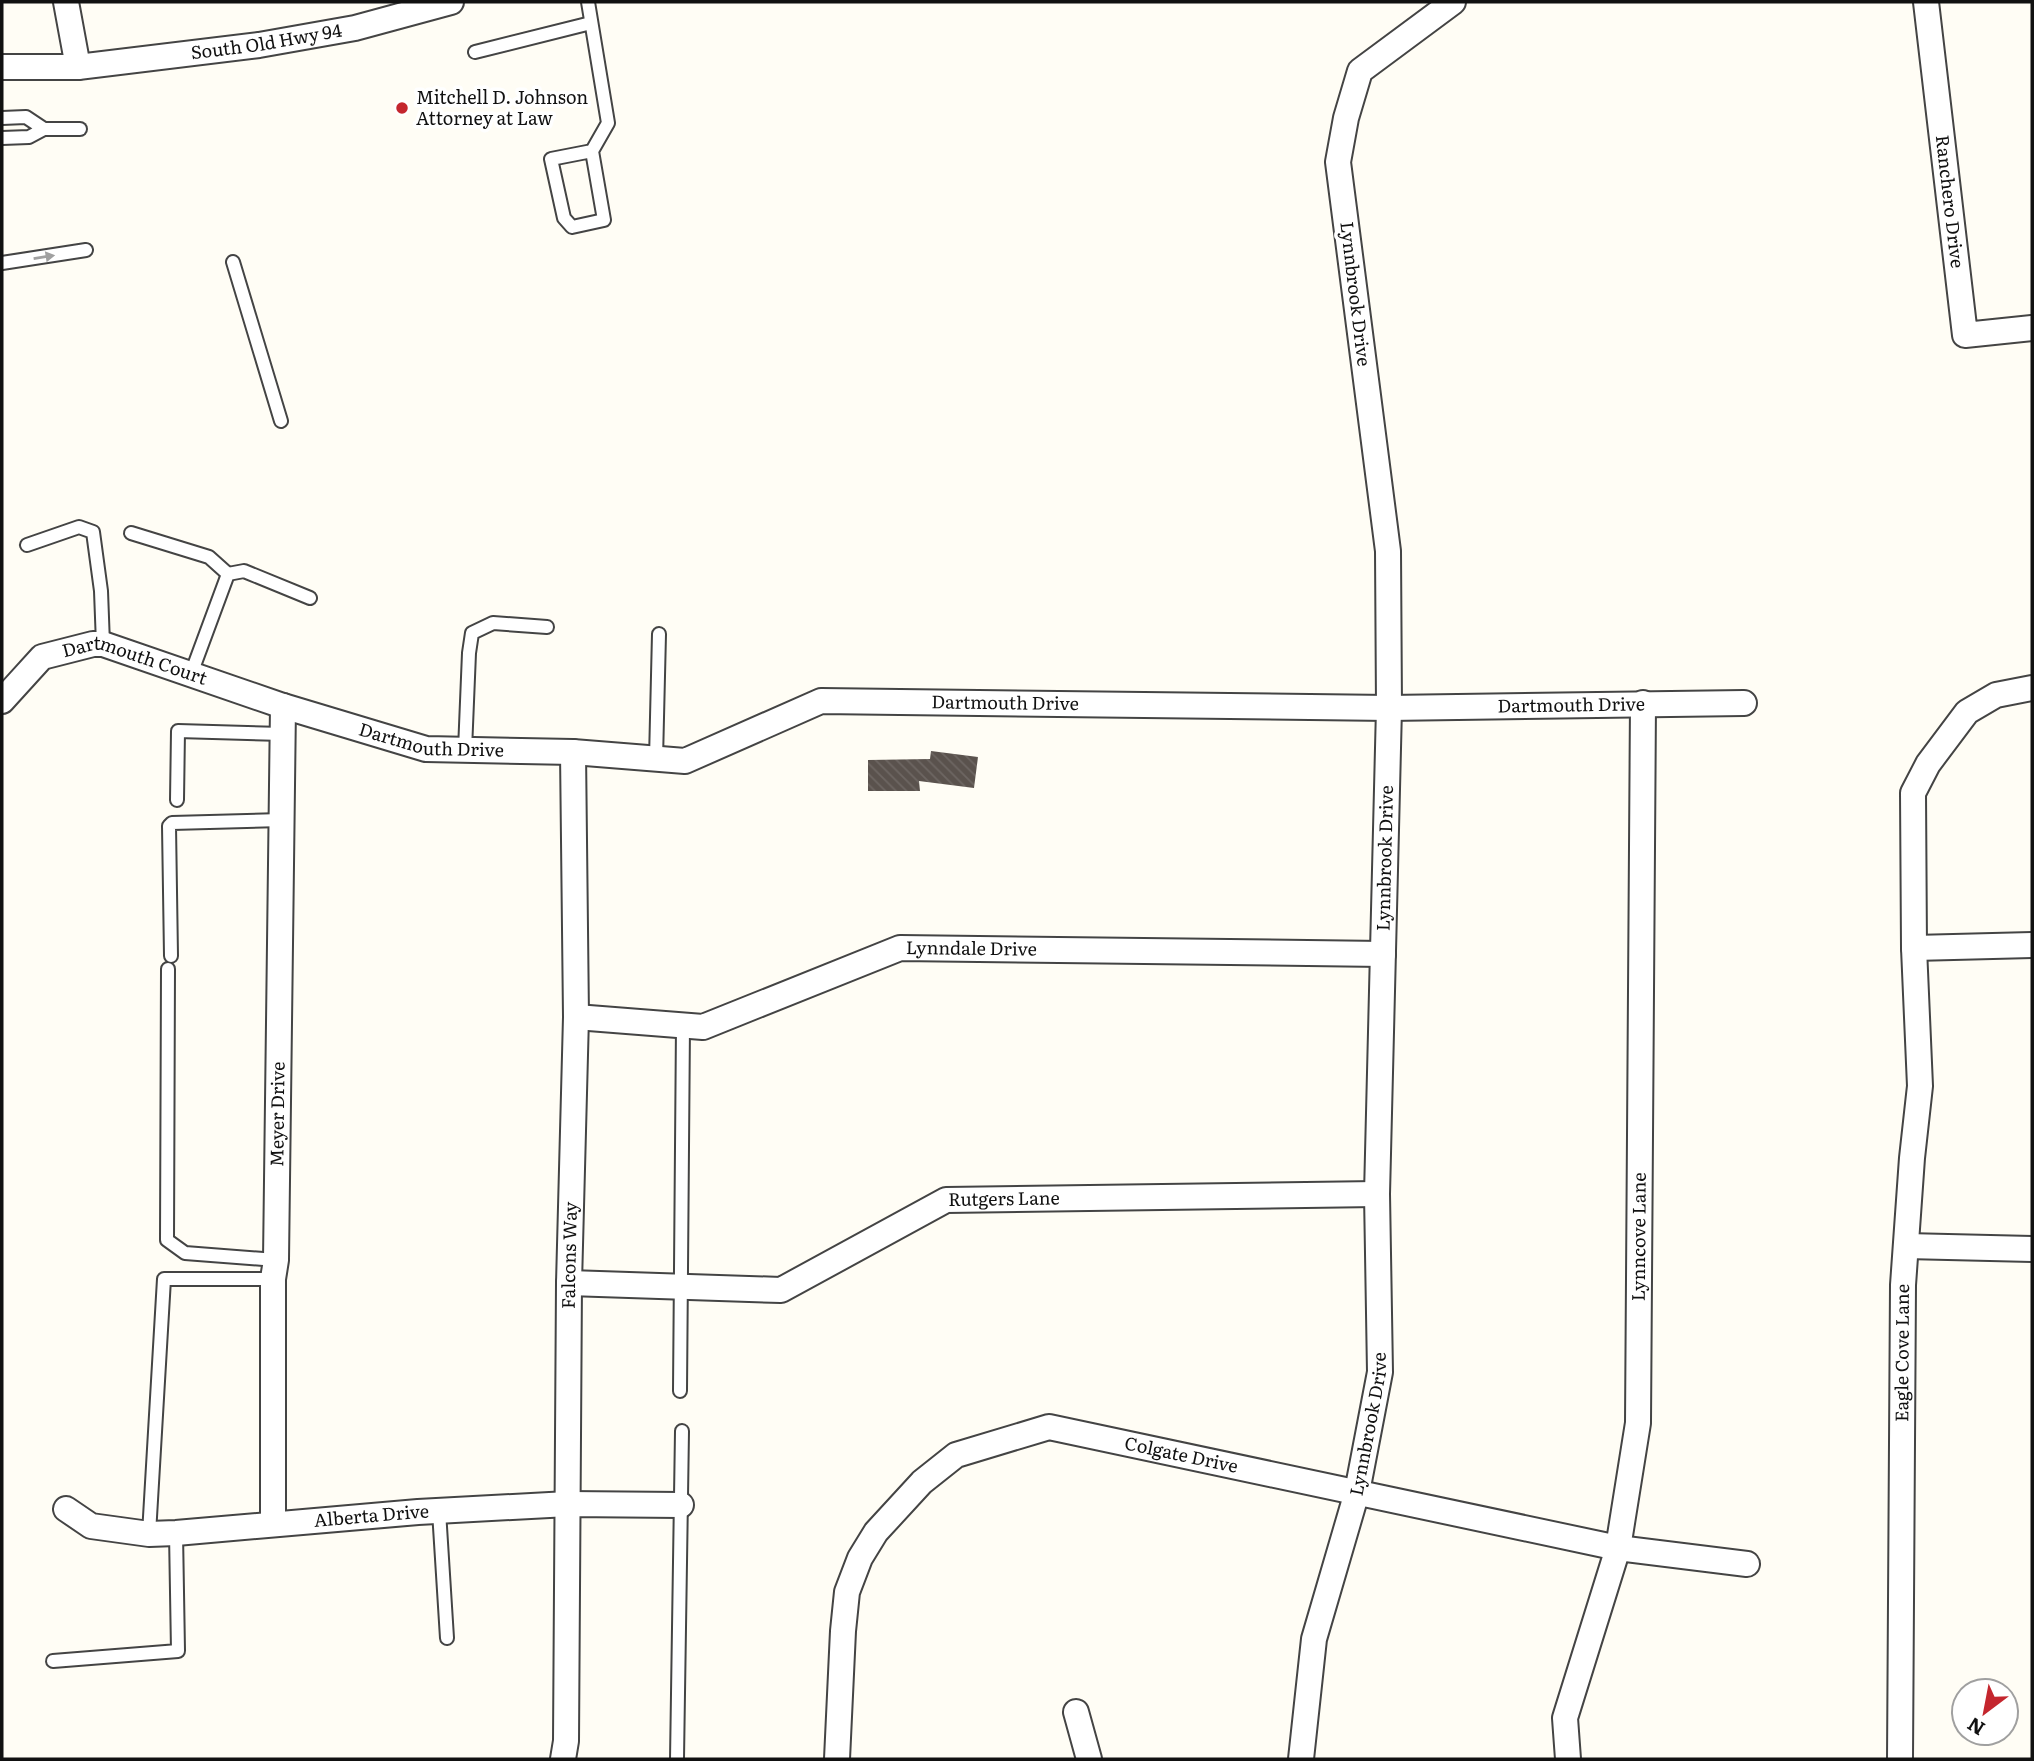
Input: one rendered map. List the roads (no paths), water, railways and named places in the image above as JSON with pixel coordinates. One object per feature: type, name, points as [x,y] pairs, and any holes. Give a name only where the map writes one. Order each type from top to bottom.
[{"type":"street","points":[[66,2],[78,67]]},
{"type":"street","name":"South Old Hwy 94","points":[[2,66],[78,67],[259,46],[355,28],[451,2]]},
{"type":"street","name":"Lynnbrook Drive","points":[[1301,1759],[1314,1639],[1357,1492],[1380,1372],[1377,1194],[1390,708],[1388,551],[1338,162],[1346,118],[1360,71],[1452,2]]},
{"type":"street","name":"Ranchero Drive","points":[[1926,2],[1965,335],[2032,328]]},
{"type":"street","name":"Dartmouth Court","points":[[2,701],[42,657],[103,644],[284,706]]},
{"type":"street","name":"Eagle Cove Lane","points":[[1900,1759],[1903,1286],[1920,1086],[1914,948],[1913,793],[1928,764],[1967,712],[1996,695],[2032,688]]},
{"type":"street","name":"Dartmouth Drive","points":[[284,706],[426,749],[573,752],[685,761],[821,701],[1390,708],[1744,703]]},
{"type":"street","name":"Lynncove Lane","points":[[1568,1759],[1565,1718],[1618,1548],[1638,1423],[1643,703]]},
{"type":"street","name":"Meyer Drive","points":[[273,1524],[274,1269],[284,706]]},
{"type":"street","name":"Falcons Way","points":[[563,1759],[566,1741],[569,1283],[576,1017],[573,752]]},
{"type":"street","points":[[1914,948],[2032,945]]},
{"type":"street","name":"Lynndale Drive","points":[[576,1017],[703,1027],[900,948],[1383,954]]},
{"type":"street","name":"Rutgers Lane","points":[[569,1283],[781,1290],[946,1200],[1377,1194]]},
{"type":"street","points":[[1906,1246],[2032,1249]]},
{"type":"street","name":"Colgate Drive","points":[[837,1759],[842,1630],[847,1592],[860,1558],[876,1532],[922,1482],[956,1455],[1049,1427],[1618,1548],[1746,1564]]},
{"type":"street","name":"Alberta Drive","points":[[66,1509],[91,1526],[149,1534],[439,1511],[568,1504],[681,1505]]},
{"type":"street","points":[[1076,1712],[1089,1759]]},
{"type":"lane","points":[[588,2],[608,123],[592,150],[604,220],[572,227],[564,218],[551,159],[592,150]]},
{"type":"lane","points":[[474,52],[591,23]]},
{"type":"lane","points":[[2,118],[26,117],[44,129]]},
{"type":"lane","points":[[2,138],[29,137],[44,129],[80,128]]},
{"type":"lane","points":[[2,263],[86,250]]},
{"type":"lane","points":[[233,262],[281,421]]},
{"type":"lane","points":[[27,545],[79,527],[93,532],[101,591],[103,644]]},
{"type":"lane","points":[[131,533],[209,557],[228,574]]},
{"type":"lane","points":[[228,574],[244,570],[310,598]]},
{"type":"lane","points":[[191,674],[228,574]]},
{"type":"lane","points":[[465,750],[472,633],[493,623],[547,627]]},
{"type":"lane","points":[[656,759],[659,634]]},
{"type":"lane","points":[[177,800],[178,731],[283,734]]},
{"type":"lane","points":[[274,1269],[185,1253],[167,1240],[169,826],[172,823],[282,820]]},
{"type":"lane","points":[[680,1391],[683,1025]]},
{"type":"lane","points":[[149,1534],[164,1279],[274,1269]]},
{"type":"lane","points":[[677,1759],[682,1431]]},
{"type":"lane","points":[[439,1511],[447,1638]]},
{"type":"lane","points":[[53,1661],[178,1651],[176,1533]]},
{"type":"place","name":"Mitchell D. Johnson Attorney at Law","points":[[402,108]]}]
